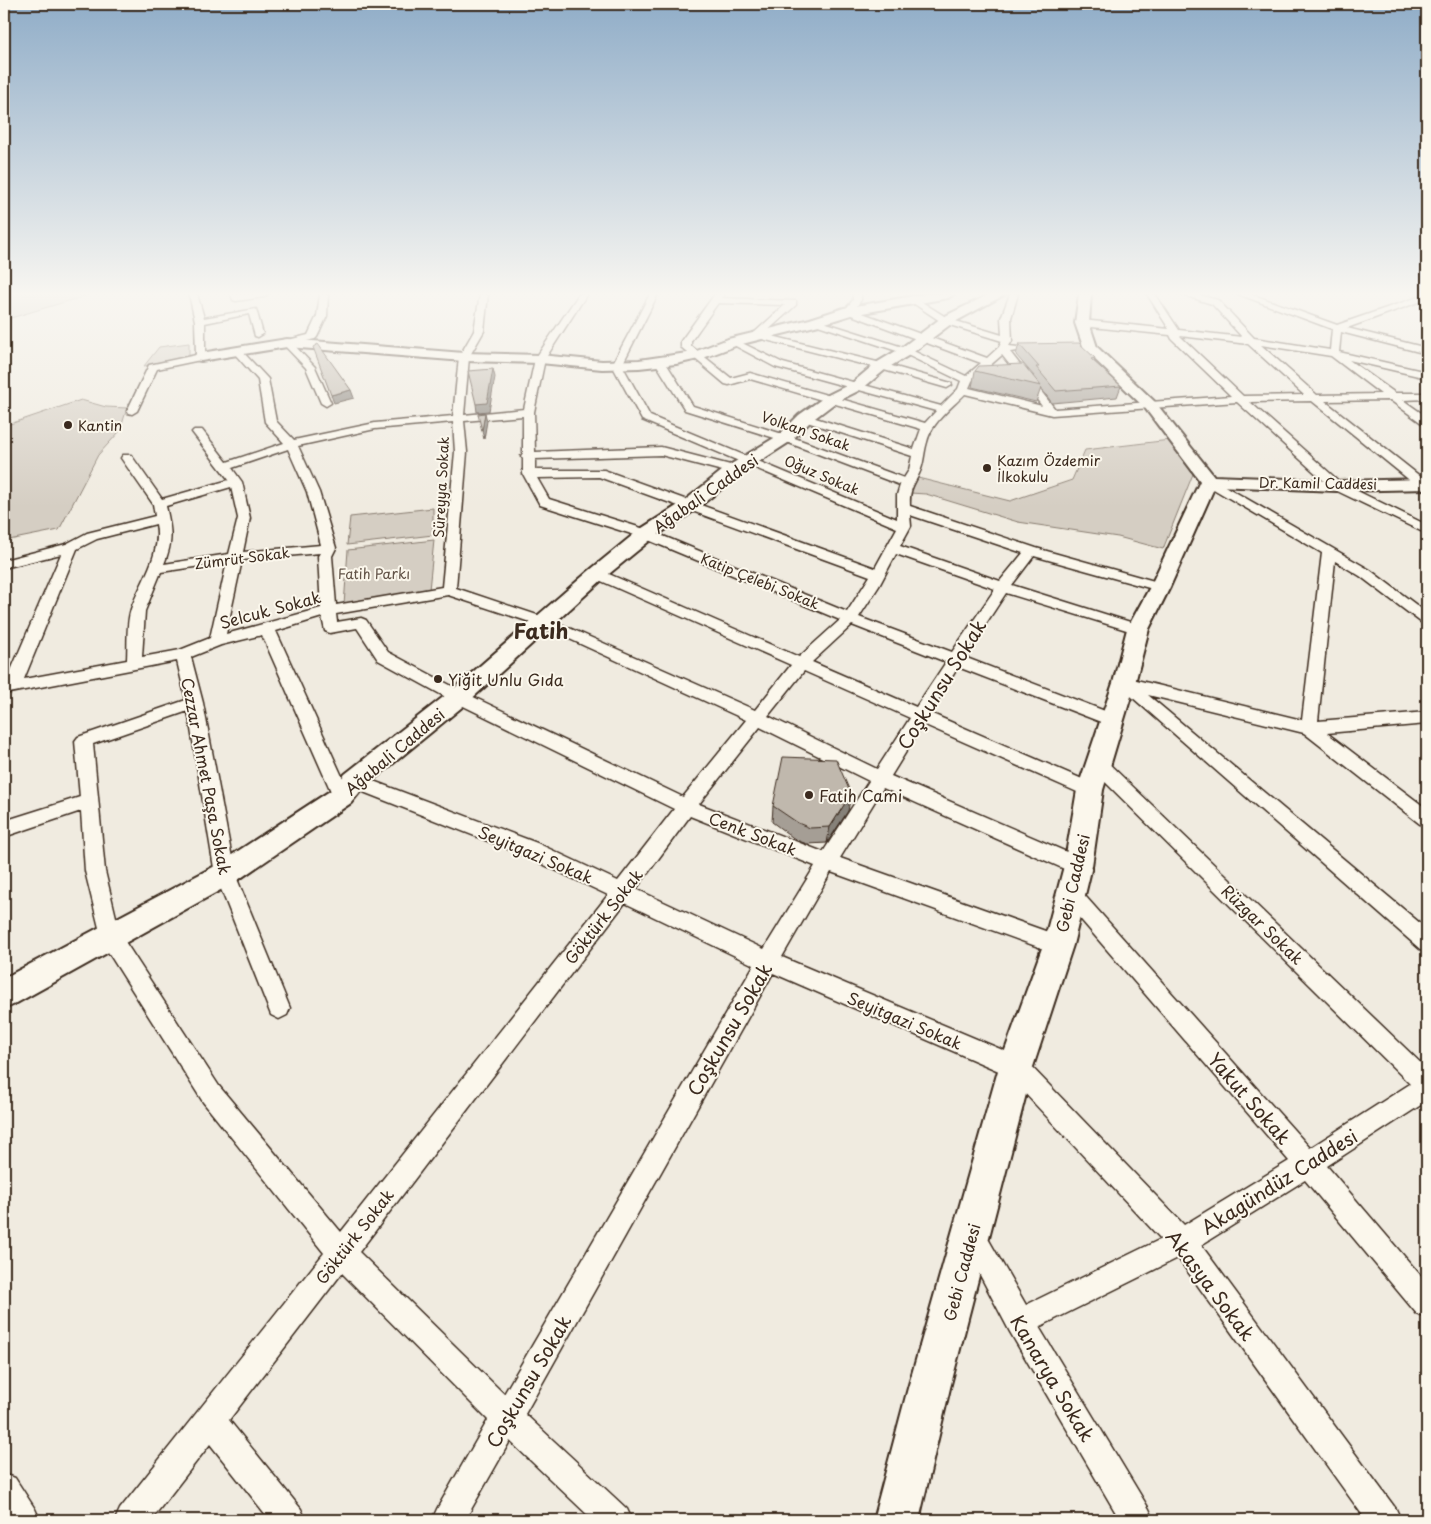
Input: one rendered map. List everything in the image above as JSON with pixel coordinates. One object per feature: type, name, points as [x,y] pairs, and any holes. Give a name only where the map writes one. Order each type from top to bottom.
[{"type":"street","points":[[132,411],[153,367],[162,365]]},
{"type":"street","points":[[250,365],[263,379],[264,396],[271,422],[291,444],[313,492],[329,548],[325,556],[327,611]]},
{"type":"street","points":[[308,365],[326,403]]},
{"type":"street","name":"Süreyya Sokak","points":[[449,590],[461,452],[458,418],[463,365]]},
{"type":"street","name":"Katip Çelebi Sokak","points":[[539,365],[529,412],[527,456],[528,474],[544,502],[646,534],[850,618],[1112,720]]},
{"type":"street","name":"Oğuz Sokak","points":[[617,365],[646,418],[742,465],[904,526]]},
{"type":"street","name":"Volkan Sokak","points":[[662,365],[689,408],[785,438],[907,483]]},
{"type":"street","points":[[710,365],[729,382],[750,376],[785,384],[927,427]]},
{"type":"street","points":[[779,365],[944,410]]},
{"type":"street","points":[[877,365],[947,385]]},
{"type":"street","points":[[939,365],[965,385],[1052,412],[1240,400],[1427,396]]},
{"type":"street","name":"Göktürk Sokak","points":[[131,1520],[622,892],[686,806],[759,719],[802,663],[850,618],[878,574],[904,526],[903,495],[907,483],[915,470],[920,442],[927,427],[985,365]]},
{"type":"street","points":[[1016,365],[1052,412]]},
{"type":"street","points":[[1104,365],[1150,405],[1209,480],[1365,573],[1427,620]]},
{"type":"street","points":[[1204,365],[1240,400],[1337,486],[1427,530]]},
{"type":"street","points":[[1279,365],[1316,398],[1425,484]]},
{"type":"street","points":[[1349,365],[1427,422]]},
{"type":"street","name":"Ağabali Caddesi","points":[[4,994],[225,874],[348,788],[459,697],[646,534],[689,506],[742,465],[785,438],[805,418],[832,399],[856,386],[881,366]]},
{"type":"street","points":[[225,467],[291,444],[375,426],[529,412]]},
{"type":"street","points":[[805,418],[918,454]]},
{"type":"street","points":[[198,432],[236,482],[244,518],[217,641]]},
{"type":"street","points":[[527,456],[661,451],[742,465]]},
{"type":"street","points":[[126,458],[161,511],[165,534],[164,548],[138,611],[134,665]]},
{"type":"street","points":[[528,474],[600,473],[878,574]]},
{"type":"street","name":"Dr. Kamil Caddesi","points":[[1209,480],[1337,486],[1425,484]]},
{"type":"street","name":"Gebi Caddesi","points":[[896,1520],[929,1388],[1016,1067],[1058,945],[1078,866],[1090,790],[1124,683],[1138,629],[1160,587],[1209,480]]},
{"type":"street","points":[[4,564],[71,547],[92,536],[236,482]]},
{"type":"street","points":[[903,508],[1031,551],[1160,587]]},
{"type":"street","points":[[8,687],[71,547]]},
{"type":"street","name":"Zümrüt Sokak","points":[[156,569],[234,557],[329,548]]},
{"type":"street","points":[[893,548],[1003,587],[1138,629]]},
{"type":"street","name":"Coşkunsu Sokak","points":[[448,1520],[827,862],[956,658],[1003,587],[1031,551]]},
{"type":"street","points":[[1309,728],[1329,552]]},
{"type":"street","points":[[598,574],[1090,790]]},
{"type":"street","name":"Selcuk Sokak","points":[[8,687],[183,655],[217,641],[267,629],[327,611],[449,590],[544,622],[759,719],[881,779],[1078,866]]},
{"type":"street","name":"Cenk Sokak","points":[[327,611],[330,628],[361,623],[383,656],[459,697],[686,806],[827,862],[1058,945]]},
{"type":"street","points":[[267,629],[348,788]]},
{"type":"street","name":"Cezzar Ahmet Paşa Sokak","points":[[183,655],[194,703],[225,874],[279,1008]]},
{"type":"street","points":[[1124,683],[1309,728],[1420,719],[1427,730]]},
{"type":"street","points":[[1124,683],[1427,942]]},
{"type":"street","points":[[194,703],[84,741],[95,871],[110,937],[211,1094],[341,1253],[507,1418],[616,1520]]},
{"type":"street","points":[[1309,728],[1427,819]]},
{"type":"street","name":"Rüzgar Sokak","points":[[1098,764],[1427,1086]]},
{"type":"street","name":"Seyitgazi Sokak","points":[[348,788],[530,849],[768,962],[1016,1067]]},
{"type":"street","points":[[4,829],[90,801]]},
{"type":"street","name":"Yakut Sokak","points":[[1071,894],[1308,1164],[1427,1304]]},
{"type":"street","name":"Akasya Sokak","points":[[1016,1067],[1182,1242],[1386,1520]]},
{"type":"street","name":"Akagündüz Caddesi","points":[[1020,1322],[1182,1242],[1308,1164],[1427,1086]]},
{"type":"street","name":"Kanarya Sokak","points":[[971,1235],[1020,1322],[1138,1520]]},
{"type":"street","points":[[210,1420],[290,1520]]},
{"type":"street","points":[[4,1489],[24,1520]]},
{"type":"green space","points":[[81,400],[106,407],[127,408],[120,431],[98,455],[59,530],[4,541],[4,426]]},
{"type":"green space","points":[[1170,440],[1186,458],[1193,474],[1163,549],[1118,537],[1018,522],[926,494],[910,493],[918,478],[1010,501],[1072,480],[1085,450]]},
{"type":"green space","points":[[433,508],[433,535],[347,545],[350,517]]},
{"type":"green space","name":"Fatih Parkı","points":[[434,540],[429,590],[344,605],[348,550]]},
{"type":"building","points":[[320,365],[333,365],[351,390],[331,395]]},
{"type":"building","points":[[1024,365],[1041,386],[975,371],[979,366]]},
{"type":"building","points":[[1037,365],[1098,365],[1121,386],[1056,391],[1036,367],[1039,367]]},
{"type":"building","points":[[493,369],[487,403],[476,404],[468,371]]},
{"type":"building","points":[[485,413],[482,431],[478,414]]},
{"type":"building","name":"Fatih Cami","points":[[783,757],[836,759],[851,794],[830,827],[810,828],[798,823],[773,806]]},
{"type":"place","name":"Kantin","points":[[68,425]]},
{"type":"place","name":"Kazım Özdemir İlkokulu","points":[[987,468]]},
{"type":"place","name":"Yiğit Unlu Gıda","points":[[438,679]]},
{"type":"place","name":"Fatih Cami","points":[[809,795]]},
{"type":"district","name":"Fatih","points":[[541,630]]}]
